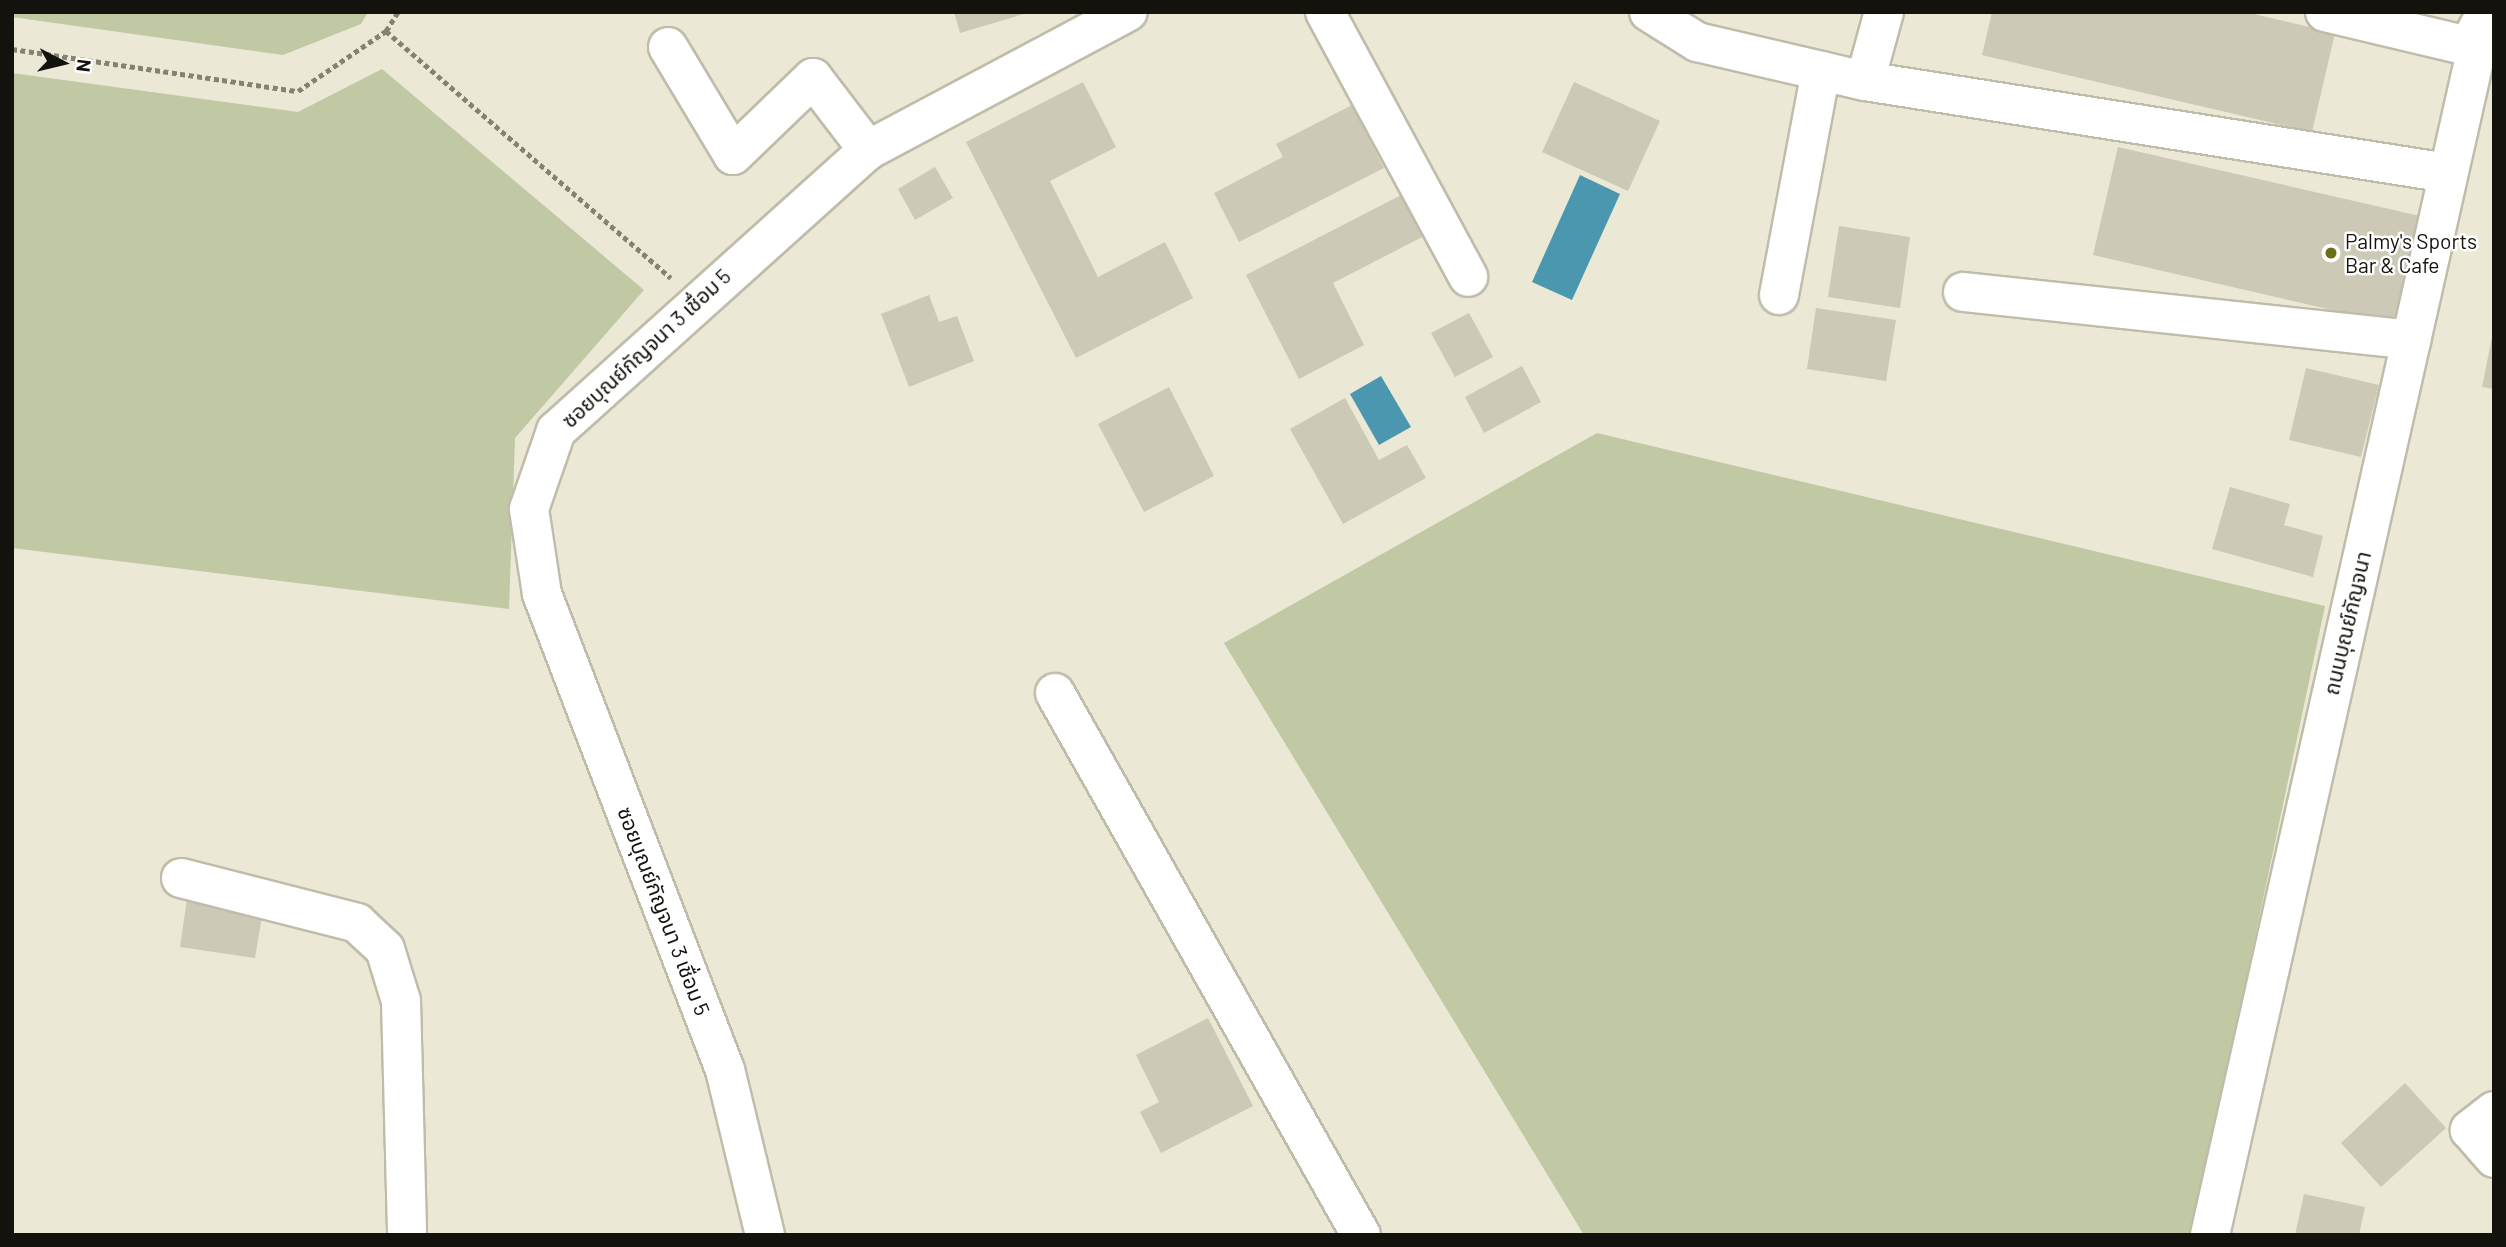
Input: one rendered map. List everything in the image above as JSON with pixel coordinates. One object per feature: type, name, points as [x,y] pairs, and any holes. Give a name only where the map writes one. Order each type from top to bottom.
[{"type":"street","name":"ซอยบุณย์กัญจนา 3 เชื่อม 5","points":[[765,1235],[725,1070],[542,594],[529,509],[556,431],[696,300],[868,150],[1128,12]]},
{"type":"street","points":[[1325,12],[1468,277]]},
{"type":"street","points":[[1649,12],[1697,42],[1865,81],[2447,173]]},
{"type":"street","points":[[1865,81],[1884,12]]},
{"type":"street","points":[[2325,12],[2468,46],[2485,14]]},
{"type":"street","name":"ถนนบุณย์กัญจนา","points":[[2210,1235],[2447,173],[2485,14]]},
{"type":"street","points":[[668,47],[733,155],[813,78],[868,150]]},
{"type":"street","points":[[1779,295],[1821,71]]},
{"type":"street","points":[[1962,292],[2411,340]]},
{"type":"street","points":[[1055,693],[1361,1235]]},
{"type":"street","points":[[181,878],[357,923],[385,949],[395,968],[401,1001],[407,1235]]},
{"type":"street","points":[[2494,1111],[2470,1130],[2494,1158]]},
{"type":"path","points":[[12,49],[298,91],[386,31],[398,12]]},
{"type":"path","points":[[386,31],[696,300]]},
{"type":"green space","points":[[12,12],[368,12],[361,24],[283,55],[12,17]]},
{"type":"green space","points":[[382,69],[644,290],[515,438],[509,609],[12,548],[12,73],[298,112]]},
{"type":"green space","points":[[1597,433],[2325,606],[2192,1235],[1584,1235],[1224,643]]},
{"type":"water","points":[[1580,175],[1620,194],[1572,300],[1532,282]]},
{"type":"water","points":[[1381,376],[1411,427],[1379,445],[1350,394]]},
{"type":"building","points":[[954,12],[1026,12],[1027,13],[960,33]]},
{"type":"building","points":[[1992,12],[2246,12],[2335,33],[2312,132],[1982,55]]},
{"type":"building","points":[[1083,82],[1116,147],[1050,181],[1098,277],[1165,242],[1193,298],[1076,358],[966,142]]},
{"type":"building","points":[[1574,82],[1660,121],[1628,191],[1542,152]]},
{"type":"building","points":[[1352,105],[1384,168],[1239,242],[1214,193],[1283,157],[1276,144]]},
{"type":"building","points":[[2118,147],[2420,216],[2393,324],[2093,255]]},
{"type":"building","points":[[935,167],[953,198],[915,220],[898,189]]},
{"type":"building","points":[[1405,193],[1426,235],[1333,283],[1364,345],[1299,379],[1246,275]]},
{"type":"building","points":[[1839,226],[1910,237],[1900,308],[1828,297]]},
{"type":"building","points":[[929,295],[939,322],[957,316],[974,361],[909,387],[881,314]]},
{"type":"building","points":[[1816,308],[1896,320],[1886,381],[1807,369]]},
{"type":"building","points":[[1469,313],[1493,357],[1455,377],[1431,333]]},
{"type":"building","points":[[2494,332],[2494,389],[2482,387]]},
{"type":"building","points":[[1522,366],[1541,402],[1484,433],[1465,397]]},
{"type":"building","points":[[2306,368],[2379,385],[2361,457],[2289,440]]},
{"type":"building","points":[[1169,387],[1214,476],[1144,512],[1098,424]]},
{"type":"building","points":[[1345,398],[1379,460],[1407,445],[1426,478],[1343,524],[1290,429]]},
{"type":"building","points":[[2230,487],[2290,504],[2284,525],[2323,536],[2313,577],[2212,549]]},
{"type":"building","points":[[187,899],[263,910],[255,958],[180,947]]},
{"type":"building","points":[[1208,1018],[1253,1106],[1161,1153],[1140,1112],[1159,1102],[1136,1055]]},
{"type":"building","points":[[2405,1083],[2446,1128],[2381,1187],[2341,1143]]},
{"type":"building","points":[[2304,1194],[2365,1207],[2359,1235],[2295,1235]]},
{"type":"place","name":"Palmy's Sports Bar & Cafe","points":[[2331,253]]}]
